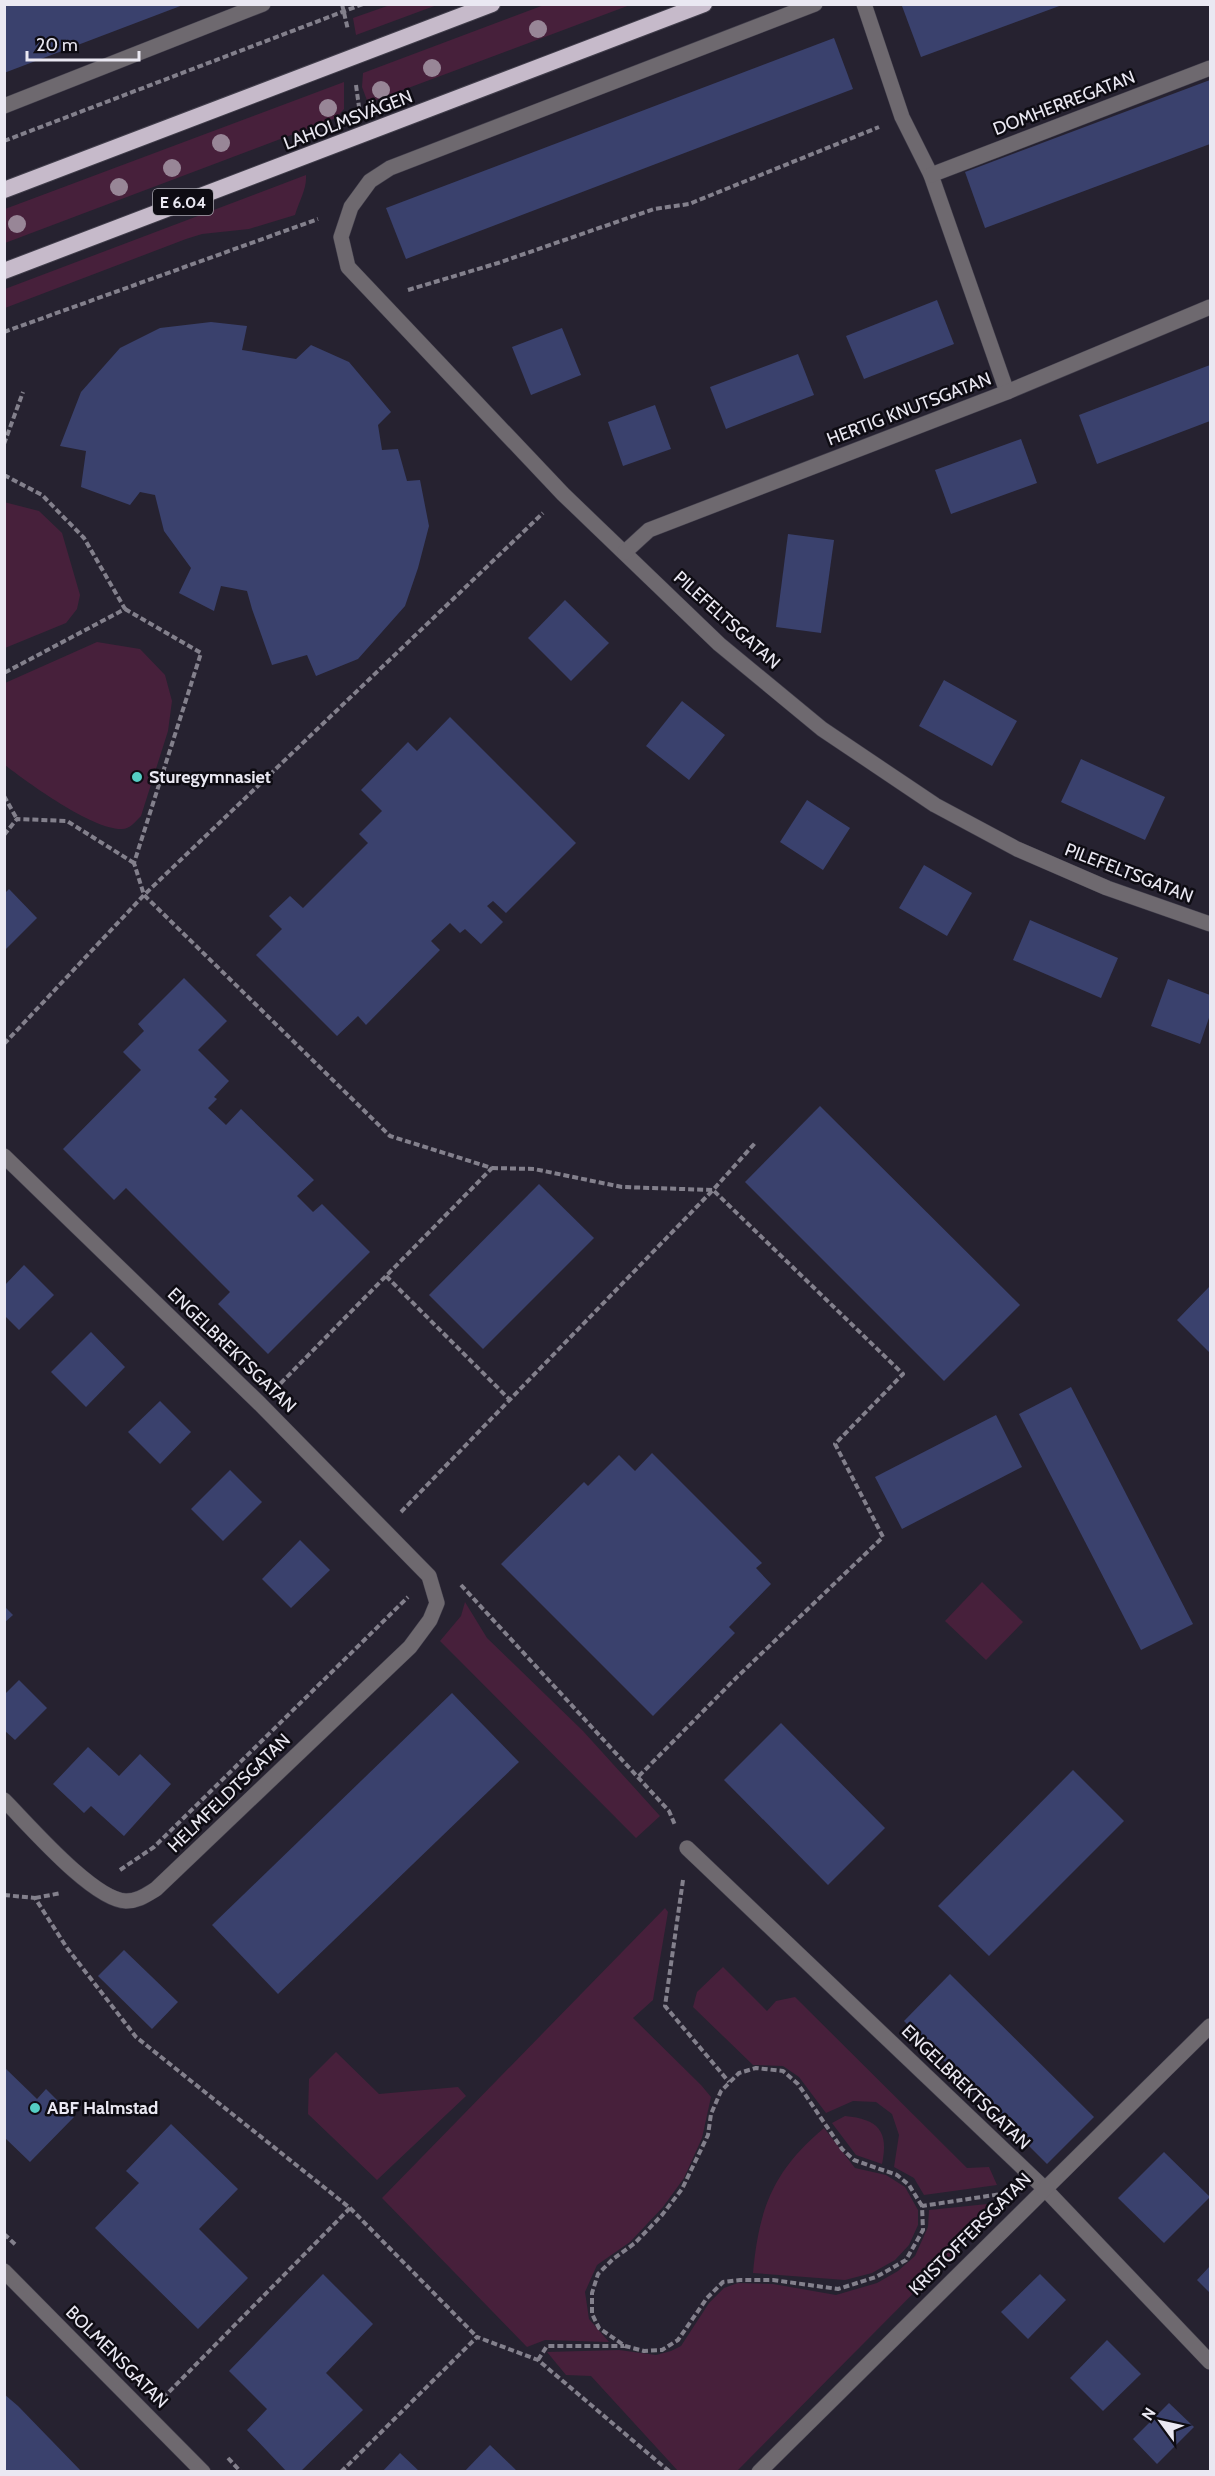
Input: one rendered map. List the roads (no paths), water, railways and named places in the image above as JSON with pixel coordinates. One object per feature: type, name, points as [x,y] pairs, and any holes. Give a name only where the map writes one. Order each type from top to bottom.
[{"type":"highway","points":[[4,190],[492,4]]},
{"type":"highway","name":"LAHOLMSVÄGEN","points":[[4,271],[704,4]]},
{"type":"street","points":[[4,106],[262,4]]},
{"type":"street","name":"PILEFELTSGATAN","points":[[815,4],[390,168],[370,181],[351,207],[341,237],[348,267],[563,494],[719,644],[813,722],[935,805],[1017,849],[1087,879],[1210,924]]},
{"type":"street","points":[[864,4],[902,117],[931,175],[1007,392]]},
{"type":"street","name":"DOMHERREGATAN","points":[[931,175],[1210,68]]},
{"type":"street","name":"HERTIG KNUTSGATAN","points":[[625,552],[649,530],[1007,392],[1210,306]]},
{"type":"street","name":"ENGELBREKTSGATAN","points":[[4,1156],[260,1404],[429,1576]]},
{"type":"street","name":"HELMFELDTSGATAN","points":[[4,1800],[93,1886],[124,1901],[139,1899],[156,1889],[410,1647],[430,1620],[437,1603],[429,1576]]},
{"type":"street","name":"ENGELBREKTSGATAN","points":[[687,1848],[1044,2188],[1210,2362]]},
{"type":"street","name":"KRISTOFFERSGATAN","points":[[759,2472],[1210,2026]]},
{"type":"street","name":"BOLMENSGATAN","points":[[4,2271],[202,2472]]},
{"type":"place","name":"Sturegymnasiet","points":[[137,777]]},
{"type":"place","name":"ABF Halmstad","points":[[35,2108]]}]
